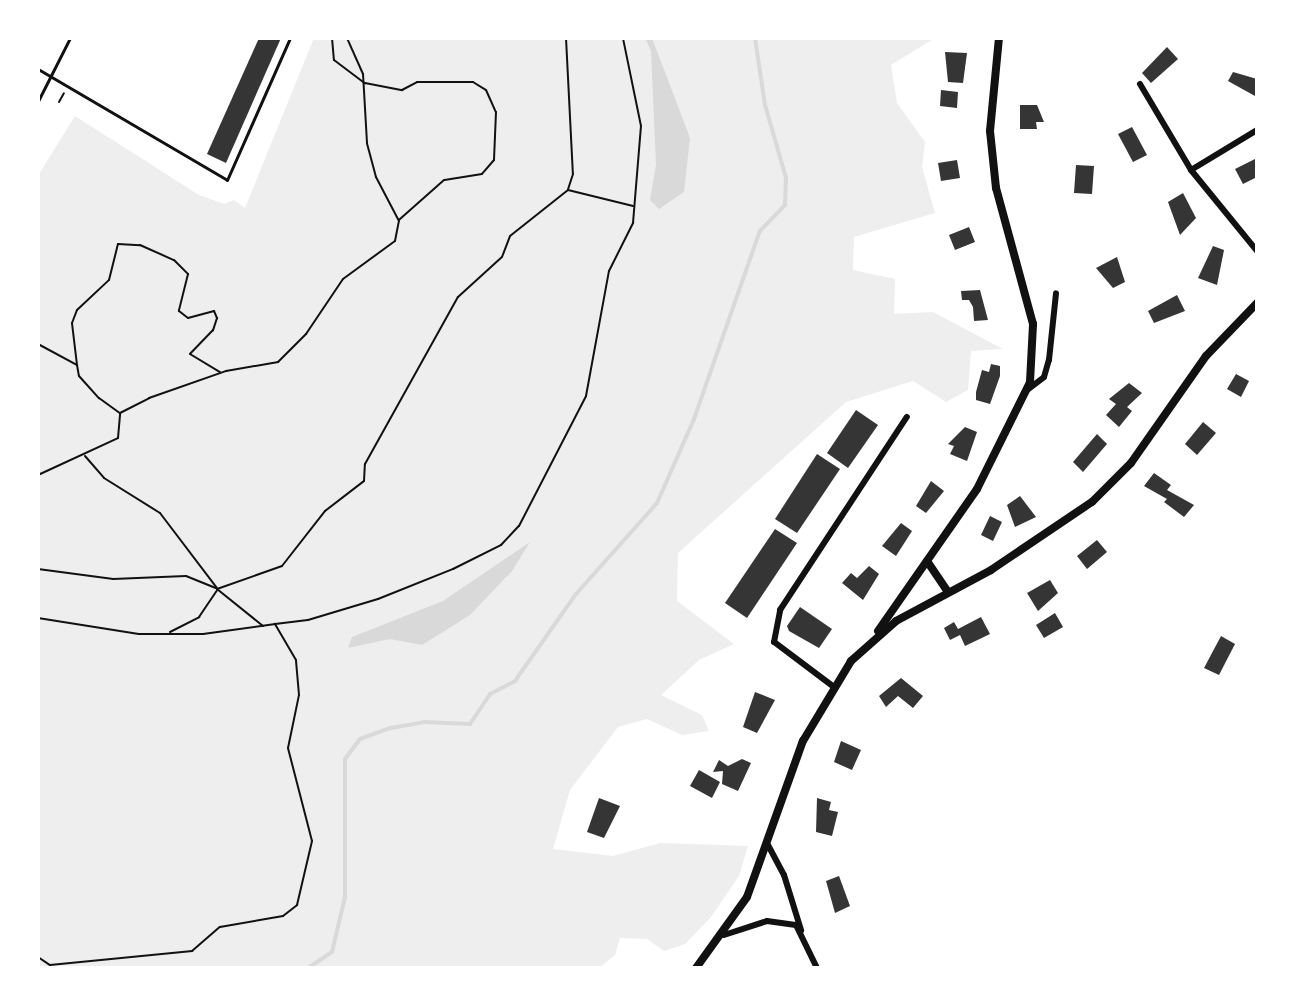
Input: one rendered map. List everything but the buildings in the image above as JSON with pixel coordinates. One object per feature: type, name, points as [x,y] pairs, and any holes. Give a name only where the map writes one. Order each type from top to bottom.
[{"type":"street","points":[[696,968],[724,935],[768,845],[803,741],[834,687],[873,638],[997,455],[1027,390],[1033,324],[996,188],[990,131],[999,38]]},
{"type":"street","points":[[1140,84],[1191,170],[1257,251]]},
{"type":"street","points":[[1191,170],[1257,130]]},
{"type":"street","points":[[1027,390],[1044,377],[1049,360],[1056,293]]},
{"type":"street","points":[[873,638],[947,591],[1044,537],[1115,481],[1206,356],[1257,303]]},
{"type":"street","points":[[834,687],[774,642],[780,610],[907,417]]},
{"type":"street","points":[[927,561],[947,591]]},
{"type":"street","points":[[768,845],[784,875],[802,933],[817,968]]},
{"type":"street","points":[[724,935],[776,920],[796,925],[802,933]]},
{"type":"lane","points":[[38,101],[70,38]]},
{"type":"lane","points":[[38,69],[227,180],[290,38]]},
{"type":"path","points":[[120,413],[221,373],[278,362],[306,334],[343,279],[395,241],[399,221],[408,207],[444,180],[482,174],[494,160],[496,112],[486,90],[473,82],[417,82],[402,90],[365,83],[334,60],[332,38]]},
{"type":"path","points":[[347,38],[365,83],[367,143],[376,177],[399,221]]},
{"type":"path","points":[[166,634],[199,617],[217,589],[282,566],[325,511],[364,481],[365,464],[458,297],[481,281],[502,257],[510,236],[531,216],[568,190],[573,174],[566,38]]},
{"type":"path","points":[[38,618],[84,628],[166,634],[263,626],[378,599],[453,569],[501,545],[519,526],[586,396],[609,271],[625,244],[634,206],[641,126],[623,38]]},
{"type":"path","points":[[568,190],[634,206]]},
{"type":"path","points":[[120,413],[99,398],[79,376],[72,323],[77,310],[109,280],[118,244],[140,245],[174,260],[188,274],[179,311],[188,318],[214,311],[217,318],[190,354],[221,373]]},
{"type":"path","points":[[38,344],[77,365]]},
{"type":"path","points":[[38,475],[85,456],[118,438],[120,413]]},
{"type":"path","points":[[85,456],[104,478],[160,513],[217,589],[263,626]]},
{"type":"path","points":[[38,569],[136,580],[186,576],[217,589]]},
{"type":"path","points":[[38,957],[50,965],[192,951],[220,927],[265,921],[297,905],[312,841],[288,748],[299,695],[296,660],[275,624]]},
{"type":"shaded area","points":[[314,38],[935,38],[891,65],[897,103],[925,142],[922,167],[935,213],[854,237],[853,270],[895,279],[894,314],[933,312],[1003,349],[971,351],[968,390],[946,402],[913,381],[846,402],[678,553],[677,601],[734,644],[699,660],[661,695],[702,715],[709,731],[682,735],[647,719],[618,727],[570,790],[553,849],[613,856],[660,843],[748,846],[739,876],[711,917],[685,944],[664,951],[647,939],[620,938],[615,955],[599,968],[38,968],[39,174],[75,116],[199,195],[224,204],[234,200],[245,208]]},
{"type":"shaded area","points":[[645,38],[652,38],[690,138],[684,192],[659,209],[650,200],[656,165],[651,51]]},
{"type":"shaded area","points":[[530,542],[512,571],[470,615],[422,645],[390,639],[348,648],[352,637],[443,601]]},
{"type":"waterway","points":[[308,968],[332,952],[345,897],[345,759],[360,739],[391,728],[424,722],[470,724],[490,694],[515,681],[576,594],[657,503],[694,419],[760,231],[785,205],[786,178],[765,105],[755,38]]}]
